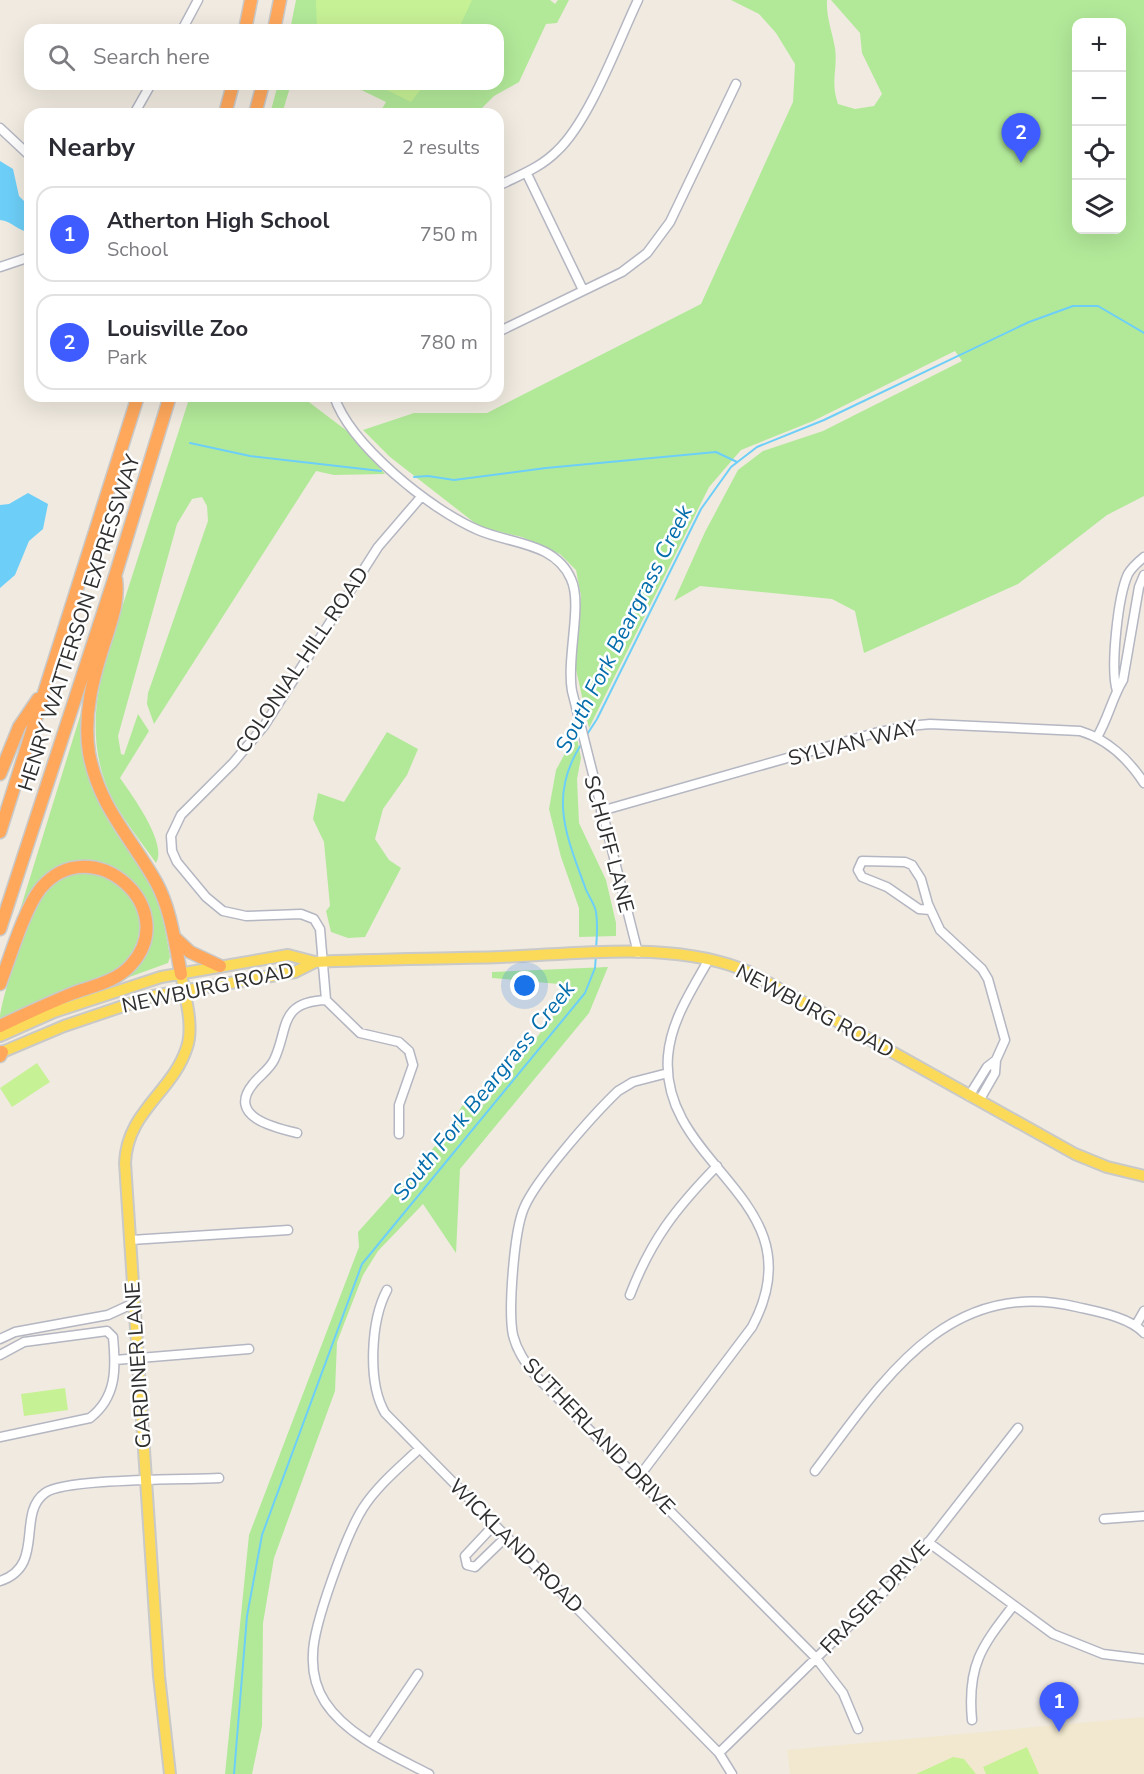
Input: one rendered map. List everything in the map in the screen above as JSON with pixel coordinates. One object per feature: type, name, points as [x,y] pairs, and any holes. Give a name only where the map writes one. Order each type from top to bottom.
[{"type":"highway","points":[[246,24],[251,0]]},
{"type":"highway","points":[[275,24],[280,0]]},
{"type":"highway","points":[[227,108],[231,90]]},
{"type":"highway","points":[[256,108],[261,90]]},
{"type":"highway","name":"HENRY WATTERSON EXPRESSWAY","points":[[0,832],[136,402]]},
{"type":"highway","name":"HENRY WATTERSON EXPRESSWAY","points":[[0,929],[116,573],[168,402]]},
{"type":"highway","points":[[116,573],[119,596],[90,693],[87,722],[89,750],[101,795],[115,822],[157,884],[174,937],[181,974]]},
{"type":"highway","points":[[0,774],[19,727],[45,688]]},
{"type":"highway","points":[[0,984],[34,900],[49,880],[71,868],[90,867],[120,877],[134,891],[143,910],[146,931],[141,949],[132,964],[110,981],[70,994],[0,1026]]},
{"type":"highway","points":[[174,937],[190,952],[220,966]]},
{"type":"main road","name":"NEWBURG ROAD","points":[[0,1036],[90,999],[161,977],[288,955],[320,962],[586,954],[682,954],[709,959],[749,972],[1075,1154],[1107,1167],[1144,1176]]},
{"type":"main road","name":"NEWBURG ROAD","points":[[1,1054],[121,1005],[153,996],[295,972],[320,962]]},
{"type":"main road","name":"GARDINER LANE","points":[[170,1774],[159,1676],[125,1163],[127,1146],[138,1118],[177,1067],[187,1048],[189,1026],[181,974]]},
{"type":"street","points":[[185,24],[198,0]]},
{"type":"street","points":[[504,184],[527,174],[558,151],[574,131],[638,0]]},
{"type":"street","points":[[504,329],[621,272],[656,243],[670,222],[736,84]]},
{"type":"street","points":[[137,108],[148,90]]},
{"type":"street","points":[[0,128],[24,150]]},
{"type":"street","points":[[527,174],[583,290]]},
{"type":"street","points":[[0,267],[24,259]]},
{"type":"street","name":"SCHUFF LANE","points":[[337,402],[355,433],[421,497],[479,531],[546,552],[565,567],[575,588],[569,672],[586,753],[638,953]]},
{"type":"street","name":"COLONIAL HILL ROAD","points":[[320,962],[320,929],[314,919],[301,914],[246,916],[223,911],[206,897],[177,862],[172,851],[171,836],[181,815],[233,763],[264,726],[378,547],[421,497]]},
{"type":"street","points":[[1117,691],[1112,669],[1124,586],[1131,570],[1144,556]]},
{"type":"street","points":[[1144,575],[1139,586],[1126,670],[1109,716],[1097,737],[1125,759],[1144,783]]},
{"type":"street","name":"SYLVAN WAY","points":[[601,811],[909,726],[1053,728],[1080,731],[1097,737]]},
{"type":"street","points":[[930,910],[919,909],[887,887],[862,877],[858,870],[862,861],[905,862],[912,865],[921,879],[930,910],[940,930],[982,969],[988,979],[1005,1034],[1003,1048],[996,1060],[995,1073],[974,1098]]},
{"type":"street","points":[[638,1478],[745,1337],[758,1316],[765,1294],[768,1258],[760,1225],[748,1204],[681,1120],[674,1102],[668,1073],[674,1029],[709,959]]},
{"type":"street","points":[[320,962],[326,1000],[360,1034],[375,1039],[393,1040],[409,1051],[413,1065],[399,1106],[399,1134]]},
{"type":"street","points":[[297,1132],[255,1119],[248,1107],[247,1095],[253,1083],[274,1061],[287,1017],[296,1009],[326,1000]]},
{"type":"street","name":"SUTHERLAND DRIVE","points":[[668,1073],[633,1082],[611,1098],[539,1182],[524,1207],[518,1229],[512,1324],[518,1350],[535,1375],[816,1658],[843,1693],[858,1730]]},
{"type":"street","points":[[630,1295],[645,1257],[656,1239],[717,1166]]},
{"type":"street","points":[[131,1240],[288,1230]]},
{"type":"street","name":"WICKLAND ROAD","points":[[387,1290],[378,1309],[376,1322],[375,1386],[385,1413],[719,1753],[732,1774]]},
{"type":"street","points":[[815,1471],[892,1371],[927,1339],[966,1315],[1003,1303],[1043,1301],[1091,1310],[1136,1325],[1144,1333]]},
{"type":"street","points":[[0,1339],[15,1332],[108,1315],[134,1303]]},
{"type":"street","points":[[1136,1325],[1144,1311]]},
{"type":"street","points":[[0,1355],[24,1342],[107,1331],[113,1337],[115,1360],[111,1390],[99,1410],[90,1418],[0,1437]]},
{"type":"street","points":[[115,1360],[249,1349]]},
{"type":"street","name":"FRASER DRIVE","points":[[719,1753],[894,1582],[1018,1428]]},
{"type":"street","points":[[419,1449],[383,1483],[357,1518],[314,1643],[314,1674],[324,1701],[338,1718],[372,1742],[429,1774]]},
{"type":"street","points":[[0,1581],[15,1575],[23,1566],[36,1504],[45,1493],[51,1490],[98,1482],[219,1478]]},
{"type":"street","points":[[1104,1519],[1144,1516]]},
{"type":"street","points":[[495,1524],[465,1556],[467,1564],[475,1567],[507,1536]]},
{"type":"street","points":[[928,1542],[1053,1634],[1077,1646],[1103,1654],[1144,1659]]},
{"type":"street","points":[[972,1720],[970,1697],[975,1664],[986,1641],[1013,1606]]},
{"type":"street","points":[[372,1742],[418,1674]]},
{"type":"shaded area","points":[[1144,1717],[1144,1774],[790,1774],[787,1750]]},
{"type":"green space","points":[[296,0],[550,0],[555,4],[558,0],[569,0],[557,23],[546,24],[519,82],[494,96],[482,108],[382,108],[386,102],[361,90],[504,90],[504,24],[291,24]]},
{"type":"green space","points":[[316,0],[472,0],[461,24],[317,24]]},
{"type":"green space","points":[[731,0],[827,0],[828,18],[835,48],[834,82],[838,104],[855,109],[874,106],[882,94],[862,53],[860,33],[831,0],[1144,0],[1144,496],[1107,515],[1018,584],[864,653],[855,611],[832,599],[700,586],[674,601],[705,532],[738,470],[763,451],[823,431],[962,361],[955,351],[813,421],[741,450],[709,487],[589,728],[575,665],[575,634],[581,596],[576,570],[560,554],[522,537],[480,527],[390,457],[363,430],[414,413],[487,413],[701,304],[793,102],[795,64],[776,33],[759,14]]},
{"type":"green space","points":[[276,90],[289,90],[284,108],[272,108]]},
{"type":"green space","points":[[387,90],[420,90],[411,102]]},
{"type":"green space","points":[[188,402],[309,402],[351,434],[385,474],[334,475],[316,471],[154,724],[147,704],[148,693],[208,521],[207,506],[202,497],[192,499],[177,524],[118,736],[121,754],[124,755],[138,714],[149,731],[120,778],[153,832],[158,854],[156,863],[114,802],[100,765],[96,708],[108,651]]},
{"type":"green space","points":[[81,713],[85,726],[93,788],[105,815],[153,891],[166,932],[170,957],[168,963],[124,979],[143,956],[141,893],[123,874],[114,870],[94,866],[59,869],[11,939]]},
{"type":"green space","points":[[387,732],[418,749],[407,775],[383,809],[375,839],[389,860],[401,868],[365,937],[348,938],[331,932],[326,911],[330,906],[324,842],[313,819],[318,793],[344,802]]},
{"type":"green space","points":[[576,733],[581,758],[577,779],[579,823],[606,880],[616,923],[616,936],[579,937],[579,908],[561,857],[549,809],[556,770]]},
{"type":"green space","points":[[89,872],[121,888],[132,900],[138,913],[140,928],[137,943],[128,958],[115,972],[0,1019],[11,974],[32,916],[44,893],[59,880],[70,875]]},
{"type":"green space","points":[[608,967],[589,1013],[460,1169],[456,1253],[423,1204],[378,1251],[363,1275],[337,1342],[335,1391],[274,1558],[263,1623],[262,1726],[252,1774],[225,1774],[249,1535],[359,1247],[358,1232],[444,1136],[468,1096],[474,1106],[485,1104],[572,992],[570,985],[492,978],[492,972]]},
{"type":"green space","points":[[37,1063],[50,1082],[12,1107],[0,1088]]},
{"type":"green space","points":[[65,1388],[68,1410],[24,1416],[21,1394]]},
{"type":"green space","points":[[1027,1747],[1039,1774],[986,1774],[983,1767]]},
{"type":"green space","points":[[953,1757],[964,1759],[976,1774],[916,1774]]},
{"type":"water","points":[[0,161],[13,169],[19,196],[24,201],[24,230],[0,220]]},
{"type":"water","points":[[28,493],[48,504],[43,529],[29,541],[15,575],[0,588],[0,505],[9,504]]},
{"type":"waterway","name":"South Fork Beargrass Creek","points":[[586,736],[597,719],[701,509],[731,467],[757,447],[824,420],[1029,322],[1073,306],[1098,306],[1144,333]]},
{"type":"waterway","points":[[190,443],[250,456],[381,471]]},
{"type":"waterway","points":[[414,477],[428,476],[454,480],[546,468],[716,452],[737,462]]},
{"type":"waterway","name":"South Fork Beargrass Creek","points":[[582,743],[565,780],[564,815],[572,850],[597,917],[596,949]]},
{"type":"waterway","name":"South Fork Beargrass Creek","points":[[234,1774],[247,1616],[262,1535],[362,1264],[585,993],[595,968],[596,954]]},
{"type":"place","name":"Louisville Zoo","points":[[1021,163]]},
{"type":"place","name":"Atherton High School","points":[[1059,1732]]}]
